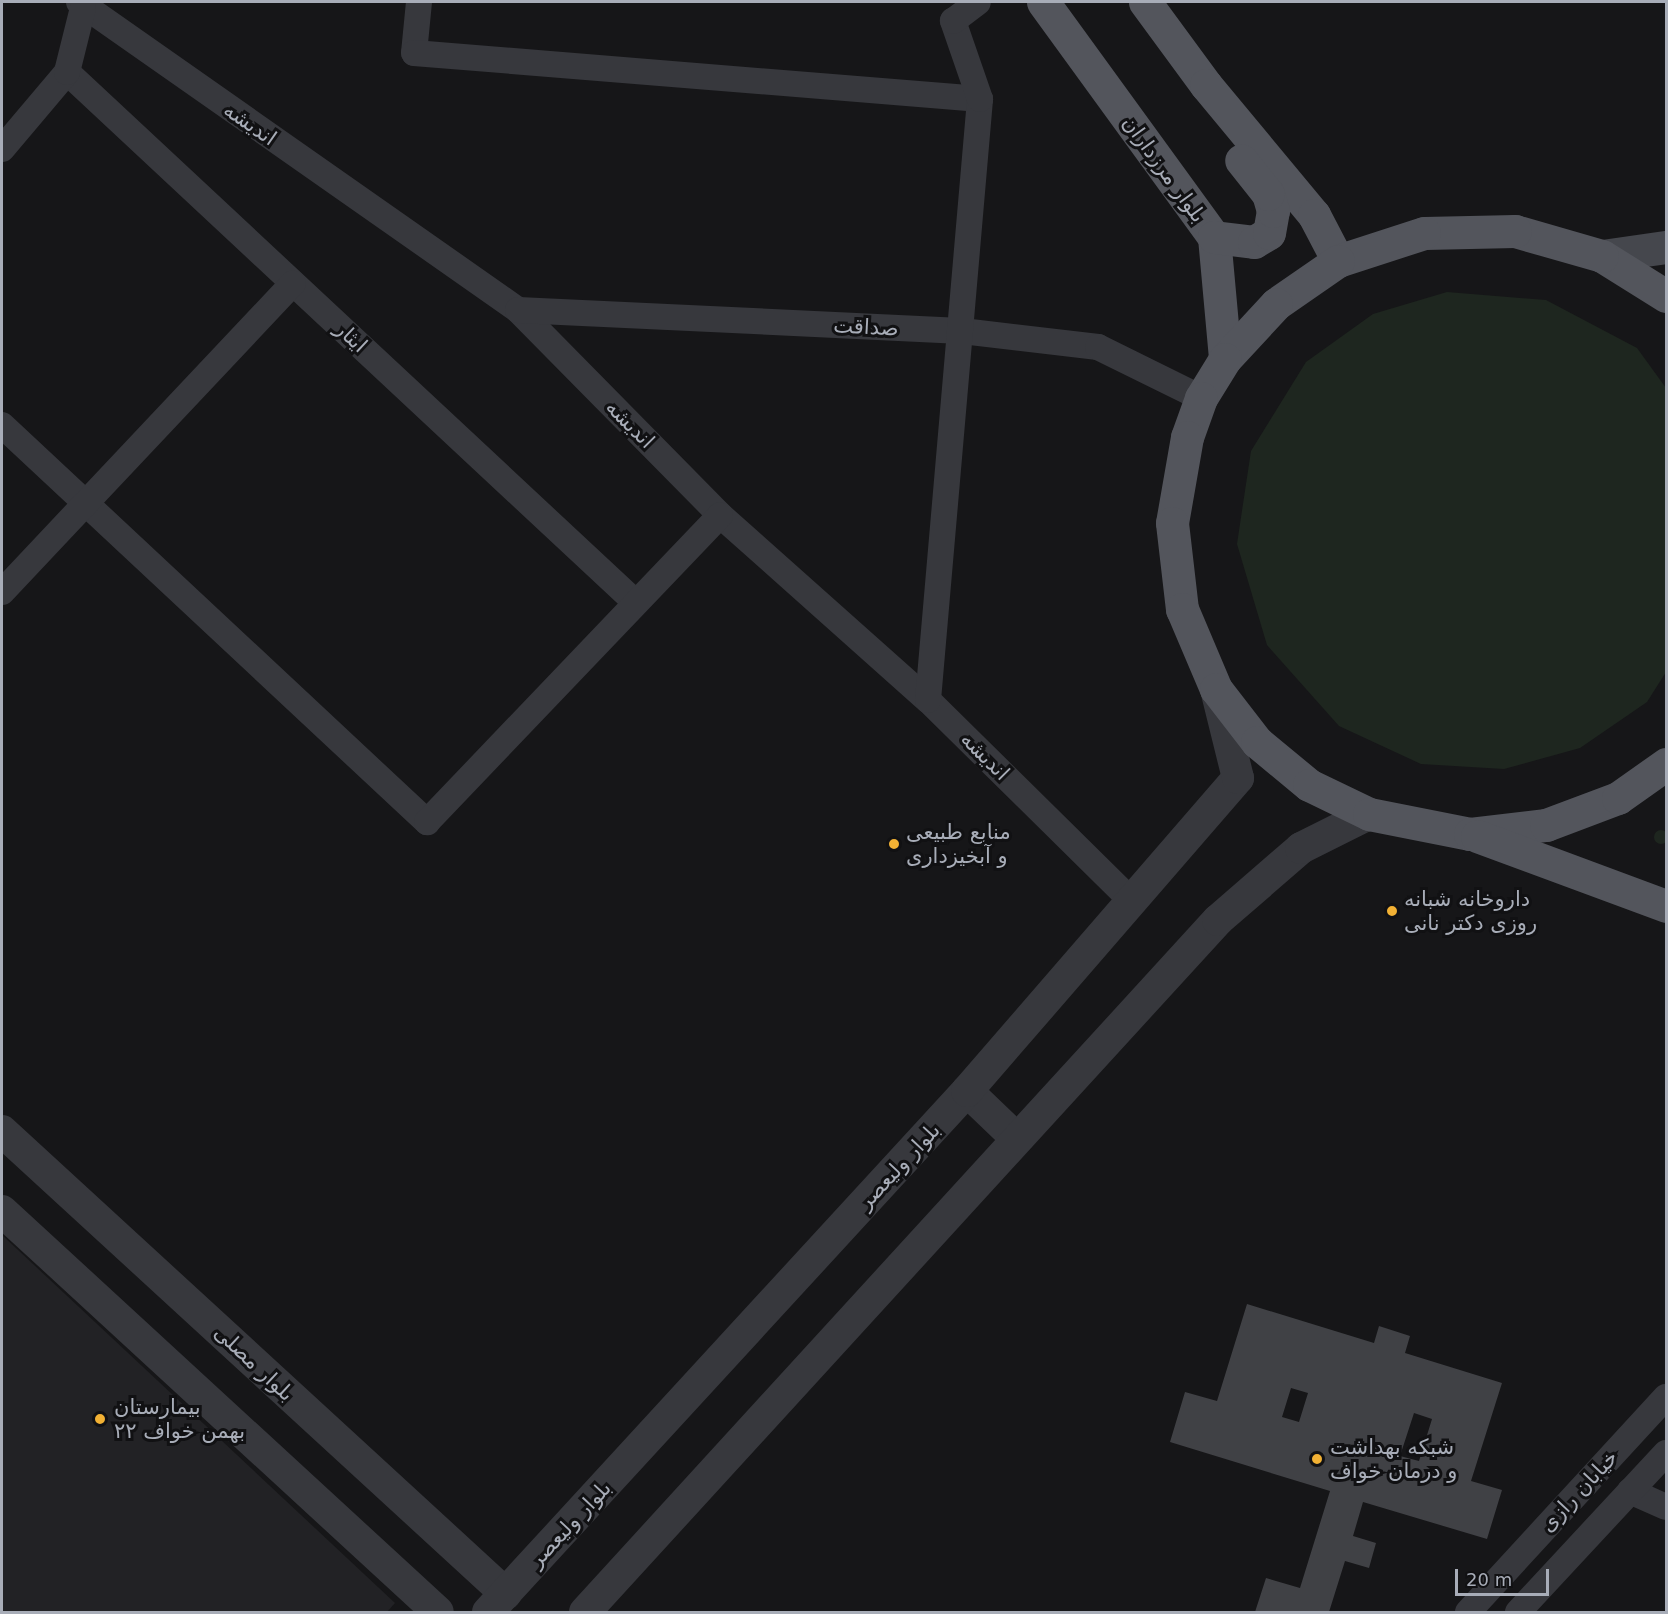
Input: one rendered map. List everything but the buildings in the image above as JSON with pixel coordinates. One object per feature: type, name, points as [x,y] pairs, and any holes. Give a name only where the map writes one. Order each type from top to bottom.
[{"type":"main road","name":"بلوار مرزداران","points":[[1043,2],[1214,237],[1226,359]]},
{"type":"main road","points":[[1145,2],[1206,85],[1314,215],[1338,261]]},
{"type":"main road","points":[[1206,85],[1221,134],[1268,194],[1273,211],[1269,233],[1254,242],[1214,237]]},
{"type":"main road","points":[[1666,296],[1602,256],[1515,231],[1425,233],[1338,261],[1276,303],[1226,359],[1201,398],[1187,437],[1172,523],[1182,609],[1216,689],[1257,742],[1309,784],[1369,814],[1470,834],[1666,906]]},
{"type":"main road","points":[[1602,256],[1666,247]]},
{"type":"main road","points":[[1470,834],[1546,825],[1618,798],[1666,764]]},
{"type":"street","points":[[419,2],[414,53],[980,99]]},
{"type":"street","points":[[928,700],[962,331],[980,99],[953,21],[978,2]]},
{"type":"street","points":[[2,148],[67,72],[84,4]]},
{"type":"street","name":"اندیشه","points":[[84,4],[518,310],[720,515],[928,700],[1130,899]]},
{"type":"street","name":"ایثار","points":[[67,72],[635,602]]},
{"type":"street","points":[[2,592],[293,283]]},
{"type":"street","name":"صداقت","points":[[518,310],[962,331],[1098,347],[1201,398]]},
{"type":"street","points":[[2,425],[428,822],[720,515]]},
{"type":"street","name":"بلوار ولیعصر","points":[[497,1603],[967,1091],[1130,899],[1238,778],[1216,689]]},
{"type":"street","points":[[585,1612],[1016,1138],[1218,920],[1301,848],[1369,814]]},
{"type":"street","points":[[967,1091],[1016,1138]]},
{"type":"street","name":"بلوار مصلی","points":[[2,1131],[497,1603]]},
{"type":"street","points":[[2,1212],[438,1612]]},
{"type":"street","name":"خیابان رازی","points":[[1468,1612],[1666,1397]]},
{"type":"street","name":"خیابان رازی","points":[[1526,1604],[1666,1453]]},
{"type":"street","points":[[1630,1491],[1666,1508]]},
{"type":"street","points":[[1509,1566],[1526,1604]]},
{"type":"shaded area","points":[[1447,292],[1546,300],[1637,348],[1666,388],[1666,672],[1647,702],[1580,748],[1504,769],[1421,764],[1339,726],[1267,645],[1237,544],[1251,451],[1306,362],[1373,314]]},
{"type":"shaded area","points":[[1658,830],[1664,830],[1668,837],[1664,844],[1658,844],[1654,840],[1654,834]]},
{"type":"shaded area","name":"بیمارستان ۲۲ بهمن خواف","points":[[2,1235],[395,1603],[387,1612],[2,1612]]},
{"type":"place","name":"منابع طبیعی و آبخیزداری","points":[[894,844]]},
{"type":"place","name":"داروخانه شبانه روزی دکتر نانی","points":[[1392,911]]},
{"type":"place","name":"بیمارستان ۲۲ بهمن خواف","points":[[100,1419]]},
{"type":"place","name":"شبکه بهداشت و درمان خواف","points":[[1317,1459]]}]
